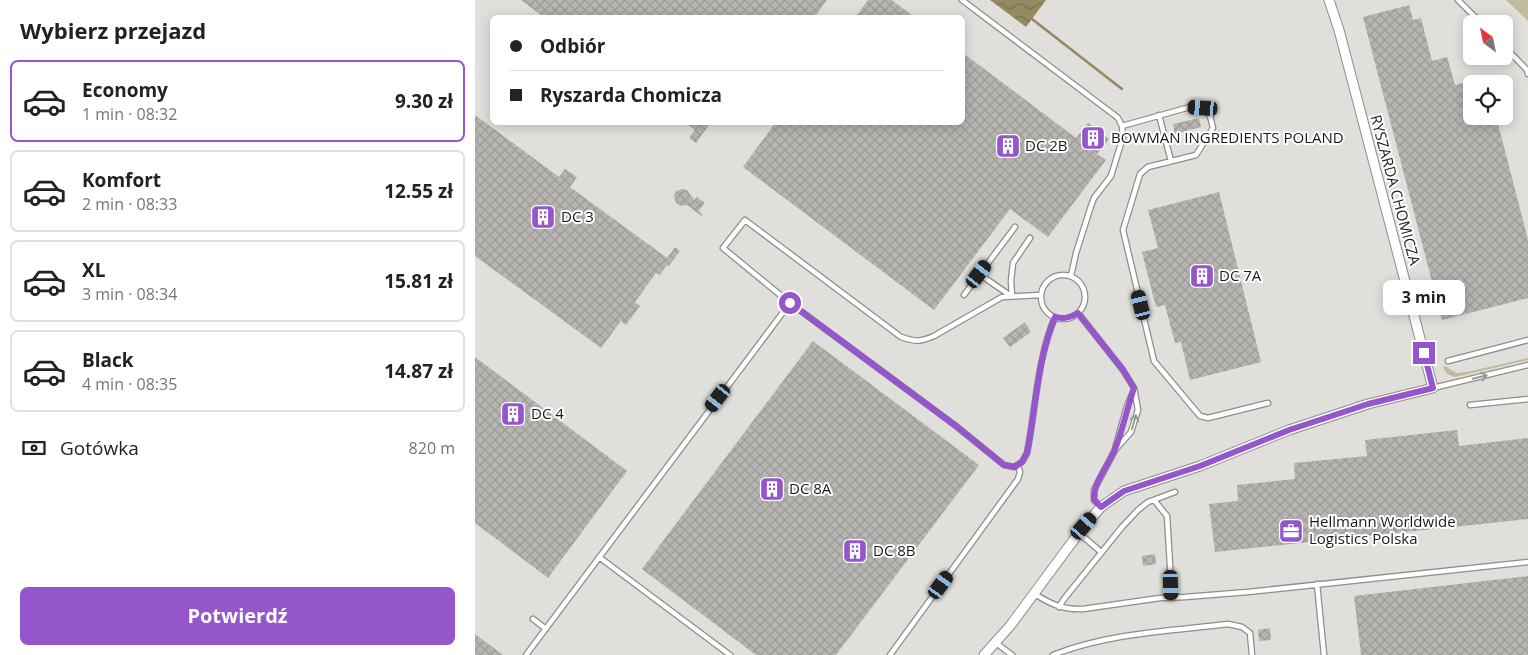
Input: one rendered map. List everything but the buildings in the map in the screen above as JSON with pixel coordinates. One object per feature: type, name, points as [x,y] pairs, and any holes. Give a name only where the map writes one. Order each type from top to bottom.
[{"type":"street","name":"RYSZARDA CHOMICZA","points":[[1329,0],[1339,30],[1433,388]]},
{"type":"street","points":[[984,655],[996,643],[1035,594],[1079,533],[1101,507],[1124,491],[1200,466],[1289,430],[1368,404],[1433,388]]},
{"type":"lane","points":[[962,0],[1113,114],[1123,126],[1123,138],[1111,176],[1094,198],[1076,253],[1071,276]]},
{"type":"lane","points":[[1458,0],[1473,15]]},
{"type":"lane","points":[[1513,55],[1527,70],[1528,74]]},
{"type":"lane","points":[[1123,126],[1190,107],[1203,108],[1210,116],[1213,128],[1196,155],[1148,167],[1140,174],[1123,230],[1154,360],[1200,416],[1208,418],[1268,403]]},
{"type":"lane","points":[[1159,115],[1171,161]]},
{"type":"lane","points":[[1041,295],[1002,297],[934,336],[923,341],[913,341],[901,337],[745,220],[723,248],[790,303],[956,426],[1004,465],[1015,467],[1022,462],[1027,453],[1038,382],[1047,340],[1055,317]]},
{"type":"lane","points":[[964,295],[1015,227]]},
{"type":"lane","points":[[1012,296],[1013,263],[1030,238]]},
{"type":"lane","points":[[979,274],[1012,296]]},
{"type":"lane","points":[[1059,275],[1071,276],[1083,288],[1084,302],[1078,313],[1070,317],[1055,317],[1045,309],[1042,302],[1043,288],[1047,282],[1059,275]]},
{"type":"lane","points":[[526,655],[790,303]]},
{"type":"lane","points":[[1078,313],[1123,370],[1134,388],[1137,410],[1131,432],[1115,450]]},
{"type":"lane","points":[[1448,360],[1528,340]]},
{"type":"lane","points":[[1433,388],[1528,365]]},
{"type":"lane","points":[[1101,507],[1094,500],[1094,490],[1115,450],[1134,388]]},
{"type":"lane","points":[[1470,405],[1528,399]]},
{"type":"lane","points":[[890,655],[1018,479],[1020,472],[1018,465]]},
{"type":"lane","points":[[1059,607],[1121,527],[1138,510],[1148,502],[1175,492]]},
{"type":"lane","points":[[1154,500],[1167,516],[1172,598]]},
{"type":"lane","points":[[1079,533],[1101,552]]},
{"type":"lane","points":[[599,557],[730,655]]},
{"type":"lane","points":[[1035,594],[1059,607],[1072,610],[1160,598],[1248,592],[1528,562]]},
{"type":"lane","points":[[1317,584],[1323,655]]},
{"type":"lane","points":[[533,618],[546,628]]},
{"type":"lane","points":[[1053,655],[1078,646],[1116,637],[1228,624],[1242,627],[1250,633],[1252,655]]},
{"type":"lane","points":[[996,643],[1012,655]]},
{"type":"shaded area","points":[[1506,0],[1528,0],[1528,21]]},
{"type":"shaded area","points":[[1528,358],[1528,360],[1455,377],[1447,374],[1443,367],[1445,366],[1456,373],[1467,372]]},
{"type":"water","points":[[990,0],[1046,0],[1026,27]]},
{"type":"waterway","points":[[1032,19],[1122,89]]},
{"type":"place","name":"BOWMAN INGREDIENTS POLAND","points":[[1093,138]]},
{"type":"place","name":"DC 2B","points":[[1008,146]]},
{"type":"place","name":"DC 3","points":[[543,217]]},
{"type":"place","name":"DC 7A","points":[[1202,276]]},
{"type":"place","name":"DC 4","points":[[513,414]]},
{"type":"place","name":"DC 8A","points":[[772,489]]},
{"type":"place","name":"Hellmann Worldwide Logistics Polska","points":[[1291,531]]},
{"type":"place","name":"DC 8B","points":[[855,551]]},
{"type":"route","points":[[790,303],[956,426],[1004,465],[1015,467],[1022,462],[1027,453],[1038,382],[1047,340],[1055,317],[1070,317],[1078,313],[1123,370],[1134,388],[1115,450],[1094,490],[1094,500],[1101,507],[1124,491],[1200,466],[1289,430],[1368,404],[1433,388],[1424,353]]}]
